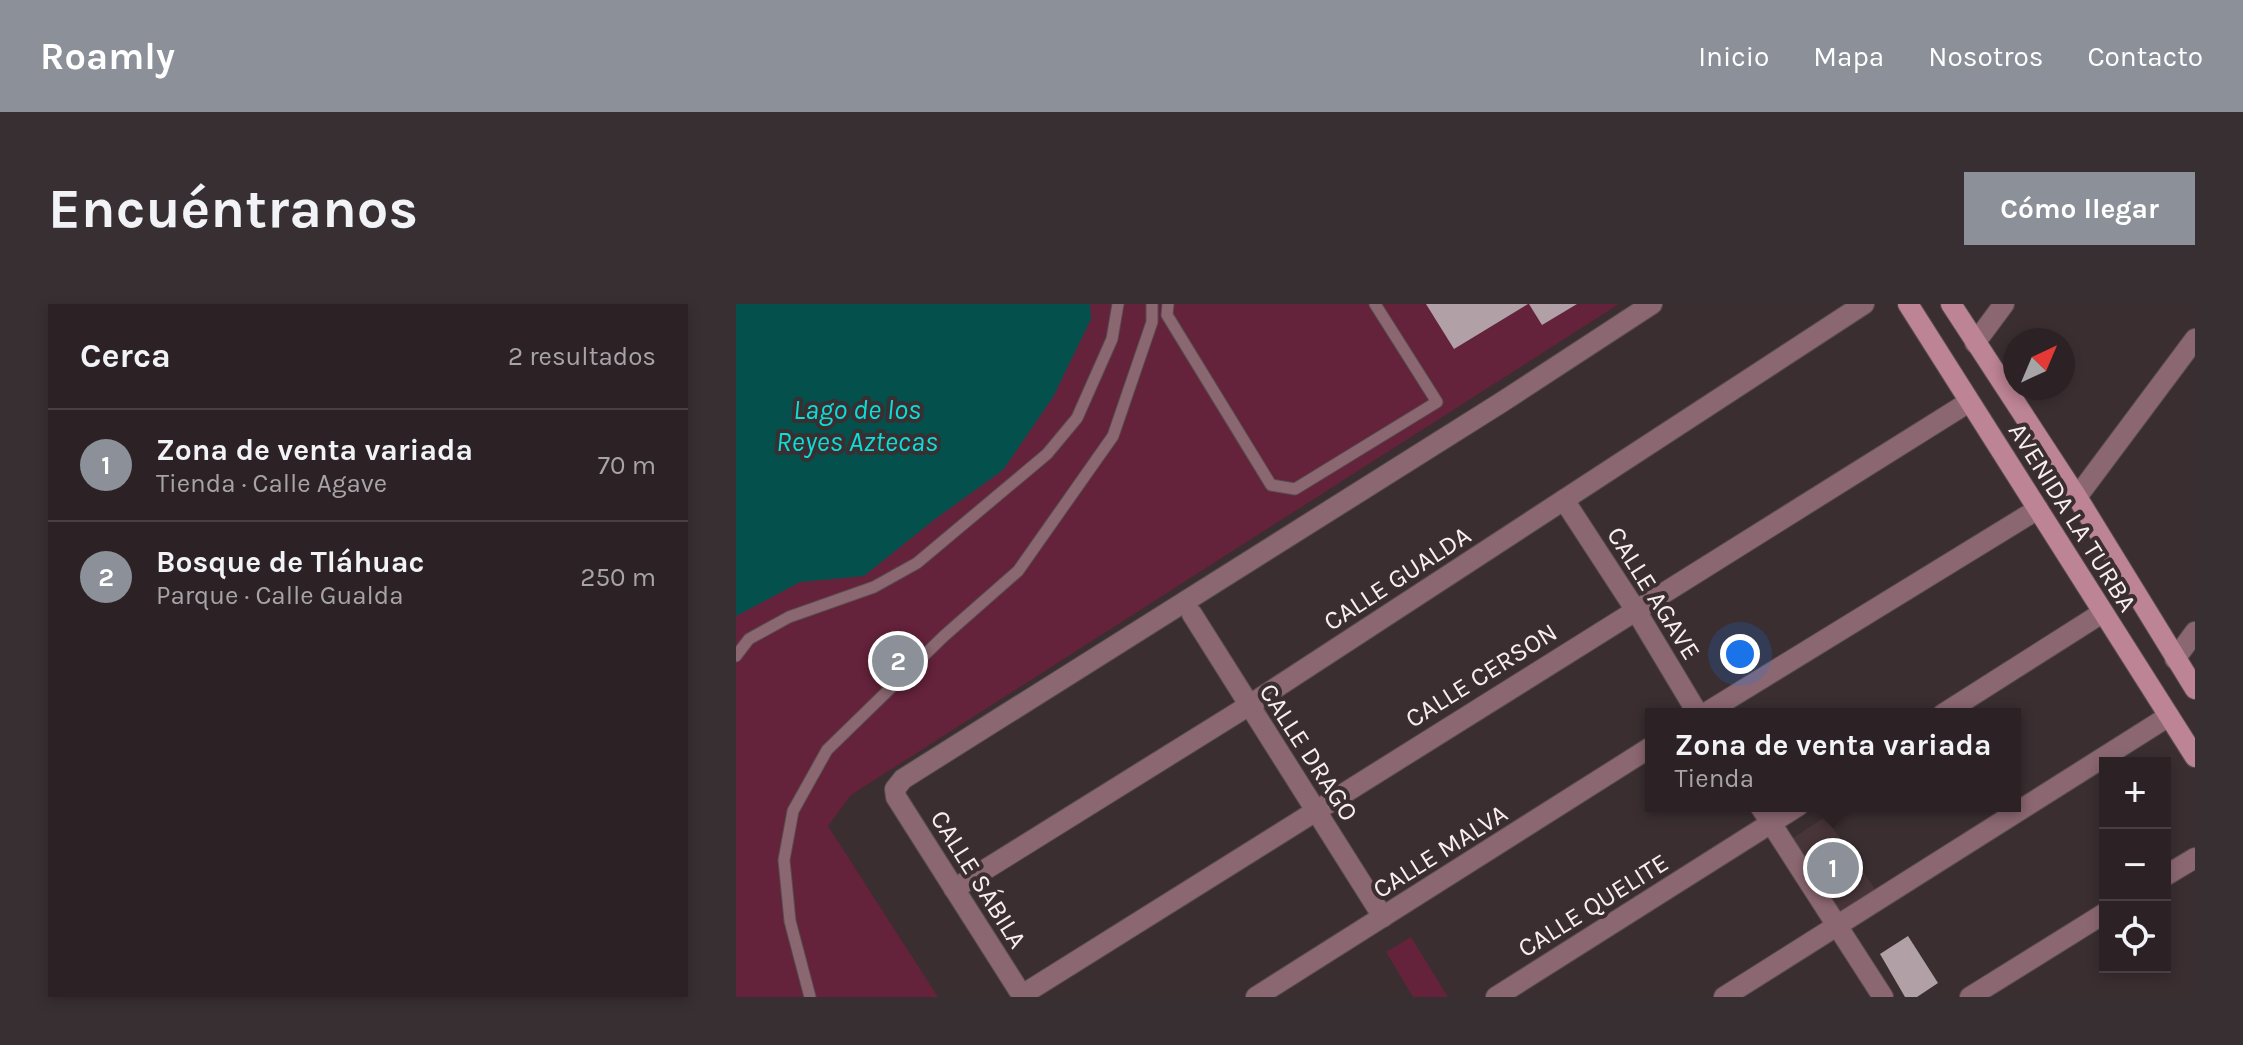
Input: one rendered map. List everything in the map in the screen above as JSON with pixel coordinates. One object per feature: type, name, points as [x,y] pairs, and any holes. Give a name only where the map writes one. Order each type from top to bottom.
[{"type":"main road","name":"AVENIDA LA TURBA","points":[[1908,304],[2195,757]]},
{"type":"main road","name":"AVENIDA LA TURBA","points":[[1951,304],[2077,497],[2195,689]]},
{"type":"street","name":"CALLE SÁBILA","points":[[1022,996],[896,797],[895,789],[903,779],[1652,304]]},
{"type":"street","name":"CALLE GUALDA","points":[[954,889],[1248,706],[1864,304]]},
{"type":"street","points":[[1975,343],[2004,304]]},
{"type":"street","points":[[2077,497],[2195,339]]},
{"type":"street","name":"CALLE CERSON","points":[[1022,996],[1969,402]]},
{"type":"street","name":"CALLE AGAVE","points":[[1564,500],[1697,708]]},
{"type":"street","points":[[1711,708],[2038,509]]},
{"type":"street","points":[[1952,708],[2102,613]]},
{"type":"street","name":"CALLE DRAGO","points":[[1192,614],[1383,917]]},
{"type":"street","points":[[2175,659],[2195,632]]},
{"type":"street","points":[[2021,809],[2169,716]]},
{"type":"street","name":"CALLE MALVA","points":[[1256,997],[1645,751]]},
{"type":"street","points":[[1724,997],[2016,812]]},
{"type":"street","points":[[1765,815],[1883,997]]},
{"type":"street","name":"CALLE QUELITE","points":[[1496,997],[1765,815]]},
{"type":"street","points":[[2171,872],[2195,858]]},
{"type":"street","points":[[1970,997],[2099,917]]},
{"type":"lane","points":[[736,656],[749,639],[789,617],[874,587],[917,563],[1047,454],[1077,418],[1112,339],[1118,304]]},
{"type":"lane","points":[[810,997],[790,921],[784,860],[793,811],[827,750],[944,636],[1018,571],[1113,436],[1152,322],[1152,304]]},
{"type":"lane","points":[[1168,304],[1167,315],[1271,485],[1295,489],[1437,402],[1375,304]]},
{"type":"shaded area","points":[[736,304],[1619,304],[851,795],[828,826],[938,997],[736,997]]},
{"type":"shaded area","points":[[1825,817],[1879,895],[1841,919],[1787,842]]},
{"type":"shaded area","points":[[1411,937],[1448,997],[1413,997],[1386,952]]},
{"type":"water","name":"Lago de los Reyes Aztecas","points":[[736,304],[1090,304],[1091,319],[1053,397],[1003,470],[864,576],[800,582],[736,616]]},
{"type":"building","points":[[1426,304],[1528,304],[1454,349]]},
{"type":"building","points":[[1529,304],[1577,304],[1542,325]]},
{"type":"building","points":[[1908,936],[1938,983],[1917,997],[1905,997],[1880,954]]},
{"type":"place","name":"Bosque de Tláhuac","points":[[898,661]]},
{"type":"place","name":"Zona de venta variada","points":[[1833,868]]}]
